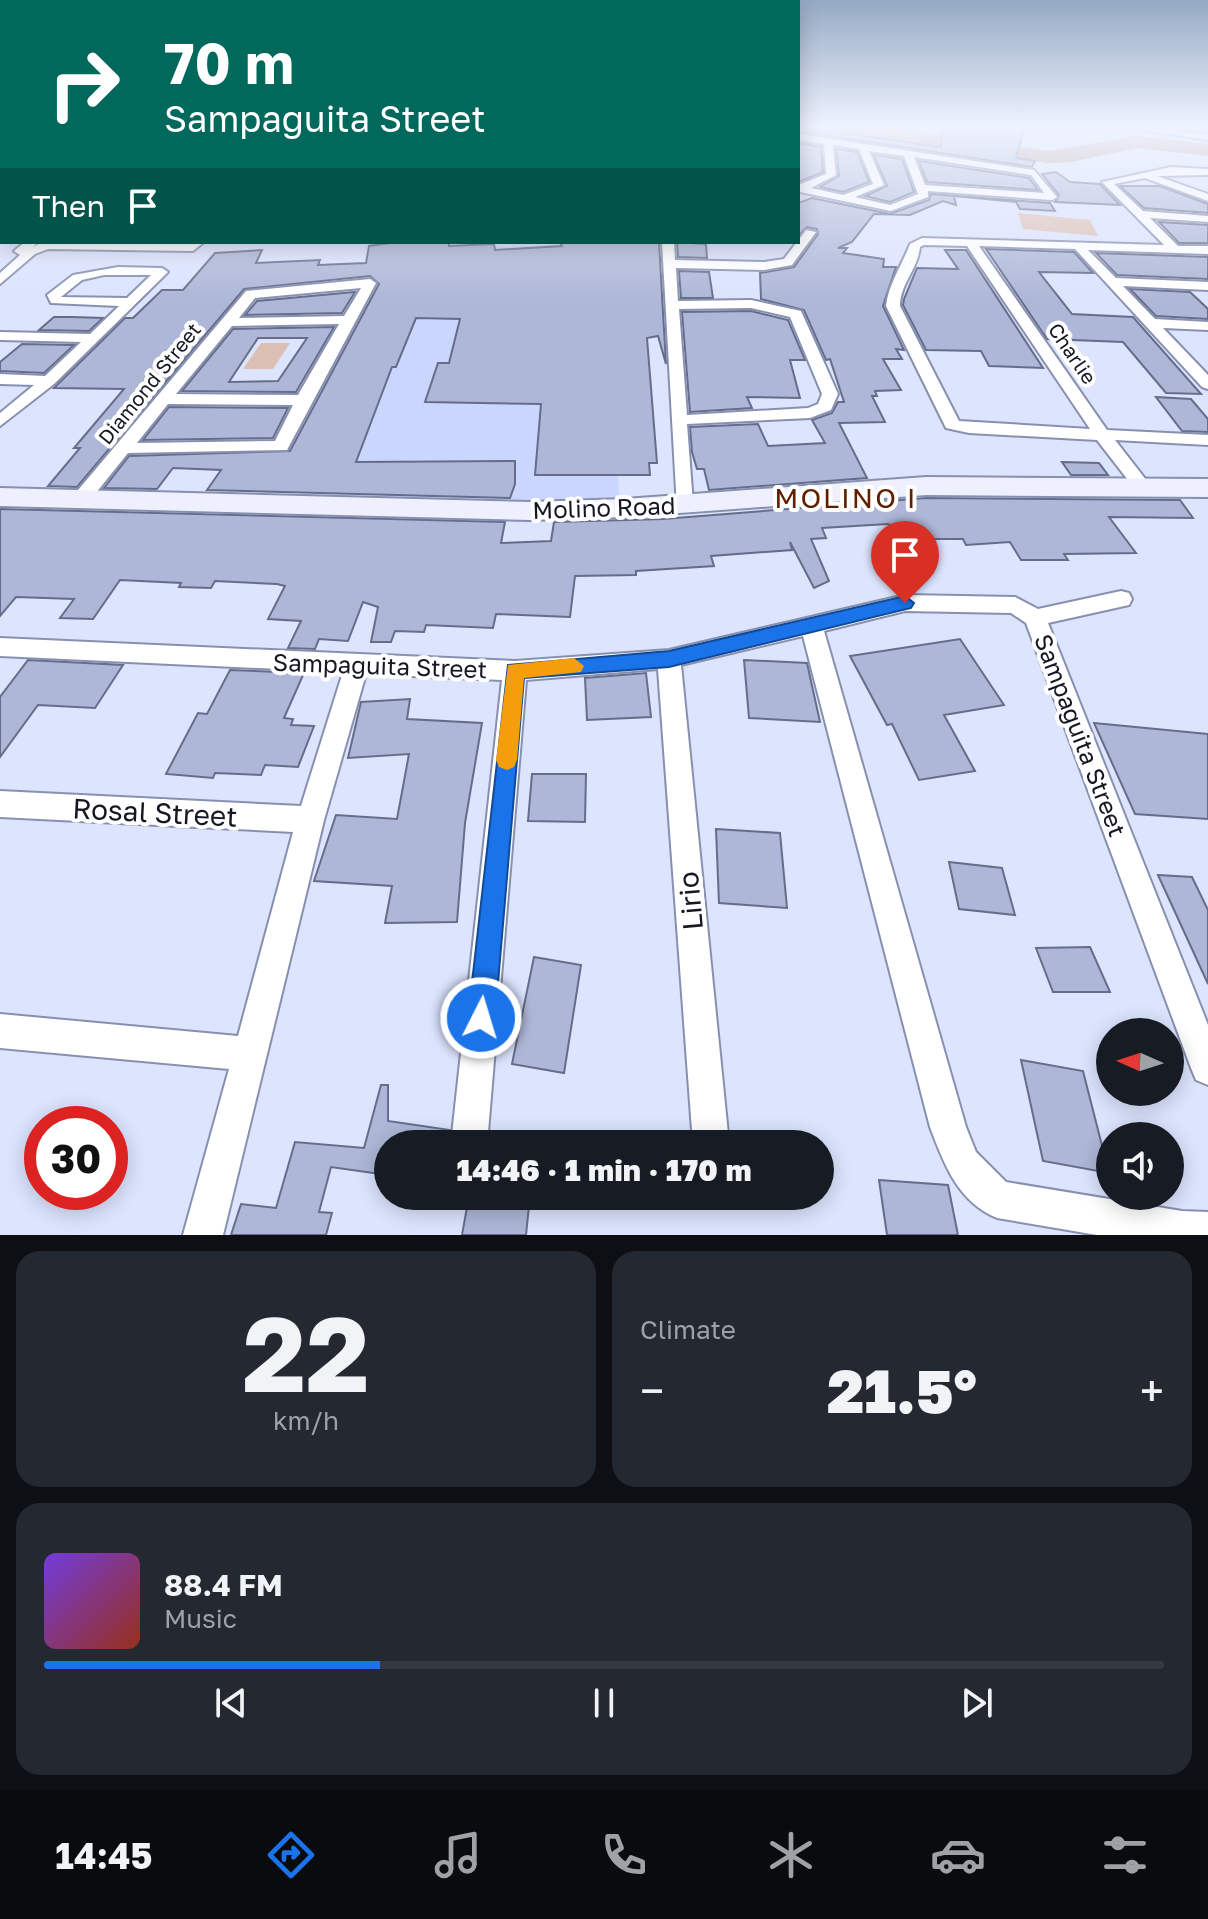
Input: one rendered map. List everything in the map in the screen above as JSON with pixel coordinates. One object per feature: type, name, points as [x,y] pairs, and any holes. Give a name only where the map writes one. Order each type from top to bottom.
[{"type":"main road","name":"Molino Road","points":[[0,497],[530,511],[684,504],[926,486],[1141,485],[1208,488]]},
{"type":"street","points":[[841,199],[879,185]]},
{"type":"street","points":[[800,188],[891,208],[924,195],[921,185]]},
{"type":"street","points":[[966,185],[969,191]]},
{"type":"street","points":[[1003,185],[1009,195]]},
{"type":"street","points":[[922,188],[1052,197],[1043,185]]},
{"type":"street","points":[[1110,185],[1175,249]]},
{"type":"street","points":[[1172,185],[1208,198]]},
{"type":"street","points":[[1140,214],[1208,219]]},
{"type":"street","points":[[1208,250],[922,241],[914,246],[915,258],[892,296],[893,306],[952,424],[969,428],[1208,440]]},
{"type":"street","points":[[3,274],[23,247],[49,244],[195,245]]},
{"type":"street","points":[[668,244],[684,504]]},
{"type":"street","points":[[671,264],[764,266],[788,262],[800,244]]},
{"type":"street","name":"Charlie","points":[[972,244],[1103,436],[1141,485]]},
{"type":"street","points":[[1079,247],[1208,384]]},
{"type":"street","points":[[0,421],[49,381],[93,338],[131,302],[162,272],[95,272],[68,279],[54,295],[56,300],[131,302]]},
{"type":"street","points":[[1111,282],[1208,286]]},
{"type":"street","name":"Diamond Street","points":[[80,500],[251,294],[370,283],[351,320]]},
{"type":"street","points":[[673,305],[781,307],[796,314],[830,394],[825,407],[810,413],[678,420]]},
{"type":"street","points":[[227,322],[351,320]]},
{"type":"street","points":[[125,448],[281,446],[303,400],[351,320]]},
{"type":"street","points":[[1150,323],[1208,326]]},
{"type":"street","points":[[0,336],[93,338]]},
{"type":"street","points":[[0,379],[49,381]]},
{"type":"street","points":[[164,399],[303,400]]},
{"type":"street","points":[[1035,618],[1121,599]]},
{"type":"street","name":"Sampaguita Street","points":[[0,647],[515,671],[669,659],[905,603],[1015,605],[1035,618],[1208,1068]]},
{"type":"street","points":[[811,625],[948,1127],[963,1165],[997,1199],[1182,1230],[1208,1231]]},
{"type":"street","name":"Lirio","points":[[669,659],[710,1130]]},
{"type":"street","points":[[203,1235],[310,820],[357,665]]},
{"type":"street","points":[[470,1130],[515,671]]},
{"type":"street","name":"Rosal Street","points":[[0,804],[310,820]]},
{"type":"street","points":[[0,1031],[249,1054]]},
{"type":"shaded area","points":[[1018,213],[1090,220],[1098,236],[1023,229]]},
{"type":"shaded area","points":[[599,244],[620,502],[301,508],[416,252]]},
{"type":"shaded area","points":[[261,343],[290,343],[273,369],[243,369]]},
{"type":"building","points":[[824,185],[862,185],[843,192],[820,187]]},
{"type":"building","points":[[911,185],[914,192],[890,202],[865,196],[887,186]]},
{"type":"building","points":[[964,185],[1034,185],[1038,190]]},
{"type":"building","points":[[1051,185],[1101,185],[1120,205],[1055,202],[1059,195]]},
{"type":"building","points":[[1120,186],[1160,186],[1208,204],[1208,213],[1144,208]]},
{"type":"building","points":[[931,194],[1050,203],[1055,211],[1020,209],[1016,202],[954,196],[956,205],[943,201],[910,215],[874,214],[852,242],[838,248],[847,248],[843,253],[884,259],[883,267],[896,267],[883,306],[904,350],[896,349],[902,359],[883,359],[901,390],[875,391],[877,396],[872,396],[885,422],[839,423],[867,478],[709,490],[704,469],[697,469],[690,427],[758,424],[768,446],[825,443],[812,420],[832,413],[838,402],[844,402],[830,359],[826,360],[804,310],[761,299],[760,273],[794,267],[818,234],[817,229],[807,227],[800,234],[800,202],[812,198],[890,214],[929,200]]},
{"type":"building","points":[[1159,222],[1208,225],[1208,243],[1179,243]]},
{"type":"building","points":[[494,244],[495,250],[561,244],[659,244],[666,364],[658,336],[647,338],[657,463],[649,463],[650,475],[535,475],[541,404],[425,402],[438,363],[449,363],[460,319],[416,318],[396,367],[392,367],[356,462],[515,461],[515,484],[510,498],[207,490],[221,470],[173,468],[157,489],[104,488],[129,456],[290,451],[379,284],[370,276],[244,289],[77,487],[48,486],[80,448],[74,448],[124,389],[54,388],[125,318],[133,318],[162,290],[183,290],[215,253],[262,250],[256,263],[320,260],[318,265],[366,263],[369,246]]},
{"type":"building","points":[[677,244],[706,244],[707,258],[678,257]]},
{"type":"building","points":[[986,249],[1074,252],[1093,273],[1039,272],[1072,314],[1133,317],[1201,394],[1166,393],[1123,342],[1047,339]]},
{"type":"building","points":[[945,250],[966,250],[1043,368],[989,366],[981,351],[926,350],[903,305],[904,299],[917,268],[958,269]]},
{"type":"building","points":[[1096,253],[1208,257],[1208,279],[1117,275]]},
{"type":"building","points":[[679,271],[709,272],[713,298],[681,298]]},
{"type":"building","points":[[1130,289],[1190,292],[1208,309],[1208,319],[1156,316]]},
{"type":"building","points":[[355,292],[342,313],[245,315],[257,301]]},
{"type":"building","points":[[751,311],[788,320],[805,360],[790,360],[800,398],[747,397],[752,408],[690,412],[682,312]]},
{"type":"building","points":[[54,317],[103,318],[89,331],[39,330]]},
{"type":"building","points":[[334,327],[296,392],[182,391],[233,329]],"holes":[[[258,338],[307,338],[278,381],[229,382]]]},
{"type":"building","points":[[22,344],[74,345],[44,373],[0,371],[0,362]]},
{"type":"building","points":[[1156,397],[1191,399],[1208,419],[1208,432],[1182,431]]},
{"type":"building","points":[[169,407],[288,408],[273,438],[143,440]]},
{"type":"building","points":[[1062,462],[1099,463],[1108,475],[1071,475]]},
{"type":"building","points":[[926,498],[1180,500],[1193,518],[1109,517],[1136,553],[1064,554],[1068,560],[1021,560],[1010,542],[966,545],[963,539],[902,539],[888,524],[822,528],[826,538],[811,539],[829,581],[814,588],[790,542],[792,550],[711,556],[714,566],[636,571],[636,575],[575,576],[570,617],[496,614],[493,628],[426,625],[424,632],[395,631],[391,642],[371,642],[378,607],[363,602],[348,641],[319,639],[315,649],[288,648],[301,621],[268,619],[285,586],[277,584],[215,581],[211,588],[120,580],[93,619],[60,618],[74,599],[16,597],[0,616],[0,509],[505,522],[501,543],[551,541],[554,522],[663,519]]},
{"type":"building","points":[[960,639],[1004,705],[944,715],[975,771],[919,780],[892,724],[887,725],[850,656]]},
{"type":"building","points":[[28,660],[123,665],[95,708],[38,705],[0,757],[0,697]]},
{"type":"building","points":[[744,660],[807,663],[820,722],[749,718]]},
{"type":"building","points":[[230,670],[304,673],[284,718],[293,719],[291,725],[314,726],[298,767],[265,765],[261,775],[215,773],[213,778],[166,774],[198,713],[207,714]]},
{"type":"building","points":[[646,673],[651,717],[587,720],[585,678]]},
{"type":"building","points":[[410,699],[407,719],[482,723],[465,823],[457,922],[385,923],[392,886],[314,881],[336,815],[397,819],[409,754],[348,758],[361,702]]},
{"type":"building","points":[[1094,723],[1208,734],[1208,819],[1135,814]]},
{"type":"building","points":[[532,774],[586,774],[585,822],[528,821]]},
{"type":"building","points":[[716,829],[780,833],[787,908],[719,903]]},
{"type":"building","points":[[949,862],[1002,868],[1015,915],[959,909]]},
{"type":"building","points":[[1158,875],[1192,877],[1208,910],[1208,984]]},
{"type":"building","points":[[1090,947],[1110,992],[1053,992],[1036,948]]},
{"type":"building","points":[[534,957],[581,965],[564,1073],[512,1064]]},
{"type":"building","points":[[1021,1060],[1083,1071],[1096,1122],[1096,1171],[1043,1161]]},
{"type":"building","points":[[381,1085],[388,1085],[388,1121],[450,1130],[374,1130],[374,1173],[331,1167],[319,1212],[332,1213],[326,1235],[231,1235],[241,1204],[276,1208],[295,1142],[364,1148]]},
{"type":"building","points":[[879,1180],[948,1185],[958,1235],[887,1235]]},
{"type":"building","points":[[466,1210],[529,1210],[526,1235],[462,1235]]},
{"type":"slow traffic","points":[[507,760],[515,671],[574,666]]},
{"type":"district","name":"MOLINO I","points":[[846,497]]},
{"type":"route","points":[[481,1018],[515,671],[669,659],[905,603]]}]
